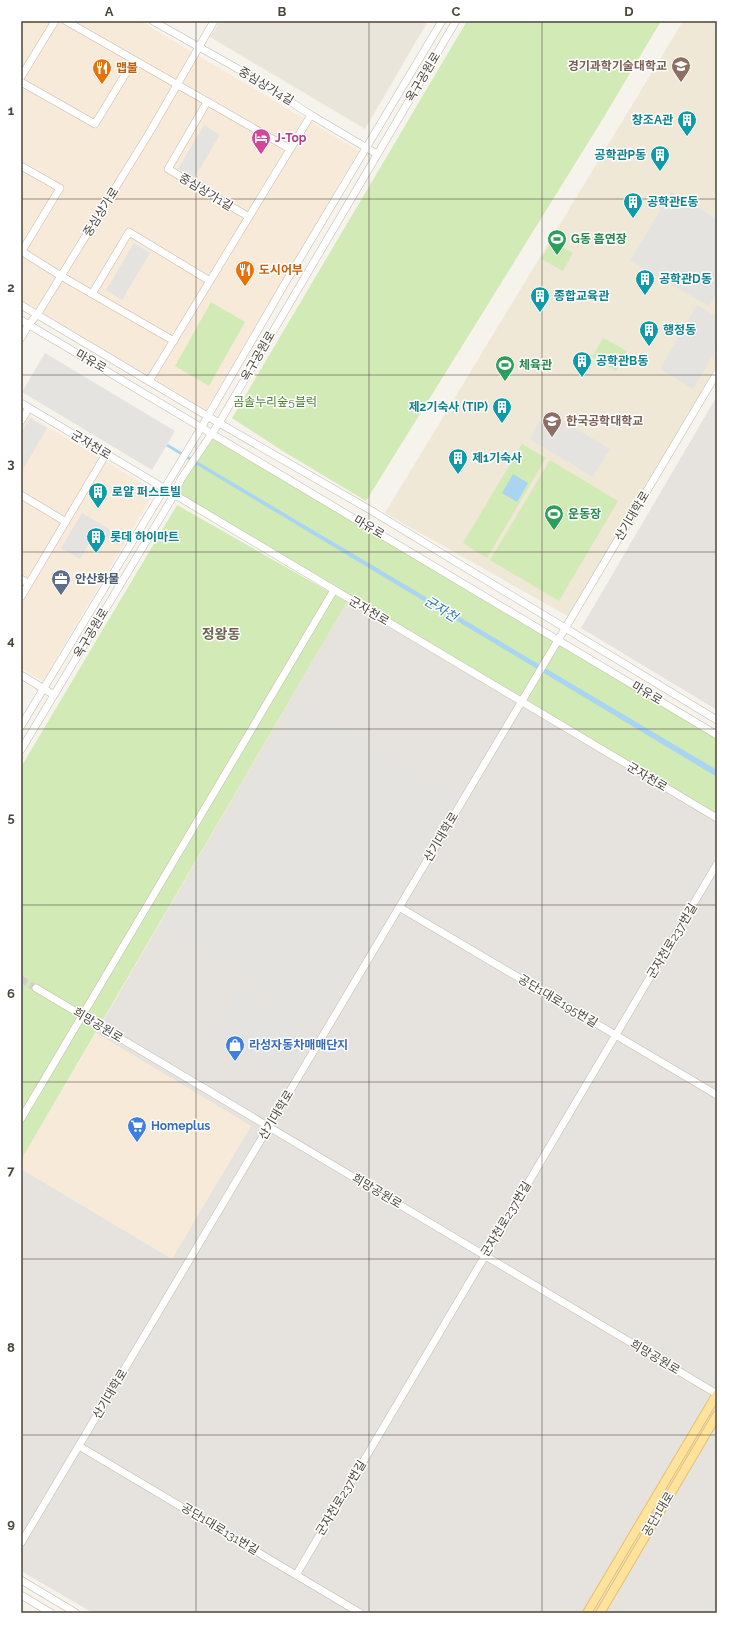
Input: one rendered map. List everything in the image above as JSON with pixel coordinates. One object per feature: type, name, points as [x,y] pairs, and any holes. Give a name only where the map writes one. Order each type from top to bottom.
[{"type":"main road","points":[[586,1613],[717,1394]]},
{"type":"main road","name":"공단1대로","points":[[600,1613],[717,1415]]},
{"type":"street","points":[[21,77],[55,21]]},
{"type":"street","points":[[66,21],[290,149]]},
{"type":"street","name":"중심상가4길","points":[[153,21],[254,78],[311,115],[377,154]]},
{"type":"street","name":"중심상가로","points":[[21,338],[61,276],[177,85],[214,21]]},
{"type":"street","name":"옥구공원로","points":[[21,726],[202,428],[284,285],[442,21]]},
{"type":"street","name":"옥구공원로","points":[[21,750],[174,495],[181,479],[219,423],[456,21]]},
{"type":"street","points":[[21,82],[95,124],[134,60]]},
{"type":"street","name":"중심상가1길","points":[[207,102],[168,168],[249,217]]},
{"type":"street","points":[[149,382],[311,115]]},
{"type":"street","points":[[21,166],[60,188],[21,251],[61,276],[174,340]]},
{"type":"street","points":[[92,294],[129,232],[210,281]]},
{"type":"street","name":"마유로","points":[[21,305],[149,382],[372,511],[717,720]]},
{"type":"street","name":"마유로","points":[[21,320],[717,735]]},
{"type":"street","name":"산기대학로","points":[[21,1543],[717,373]]},
{"type":"street","name":"군자천로","points":[[21,403],[717,818]]},
{"type":"street","points":[[21,421],[29,408]]},
{"type":"street","points":[[21,597],[106,454]]},
{"type":"street","points":[[21,495],[66,522]]},
{"type":"street","points":[[21,579],[29,584]]},
{"type":"street","points":[[21,1119],[334,590]]},
{"type":"street","points":[[21,675],[54,695]]},
{"type":"street","name":"군자천로237번길","points":[[296,1575],[717,864]]},
{"type":"street","name":"공단1대로195번길","points":[[399,907],[717,1096]]},
{"type":"street","name":"희망공원로","points":[[36,988],[717,1394]]},
{"type":"street","name":"공단1대로131번길","points":[[79,1446],[360,1613]]},
{"type":"street","points":[[21,1580],[76,1613]]},
{"type":"street","points":[[21,1595],[51,1613]]},
{"type":"shaded area","points":[[21,21],[140,21],[359,151],[206,410],[21,300]]},
{"type":"shaded area","points":[[220,21],[428,21],[365,129],[210,37]]},
{"type":"shaded area","name":"한국공학대학교","points":[[683,21],[717,21],[717,364],[571,618],[385,513]]},
{"type":"shaded area","points":[[204,125],[220,135],[194,178],[178,169]]},
{"type":"shaded area","points":[[671,192],[717,219],[717,293],[709,306],[630,261]]},
{"type":"shaded area","points":[[134,243],[150,253],[122,300],[106,290]]},
{"type":"shaded area","points":[[697,305],[717,317],[717,348],[693,389],[660,369]]},
{"type":"shaded area","points":[[45,353],[175,431],[152,470],[22,392]]},
{"type":"shaded area","points":[[717,396],[717,710],[581,628]]},
{"type":"shaded area","points":[[21,411],[155,491],[43,681],[21,668]]},
{"type":"shaded area","points":[[546,411],[610,449],[593,477],[530,439]]},
{"type":"shaded area","points":[[30,418],[47,428],[21,473],[21,433]]},
{"type":"shaded area","points":[[82,513],[123,537],[119,545],[96,531],[80,559],[61,548]]},
{"type":"shaded area","points":[[347,602],[717,822],[717,1613],[93,1613],[21,1571],[21,1169],[172,1259],[251,1126],[96,1033]]},
{"type":"shaded area","points":[[298,702],[454,794],[318,1019],[287,1079],[211,1033],[238,989],[273,1007],[278,998],[164,925]]},
{"type":"shaded area","points":[[96,1033],[251,1126],[172,1259],[21,1169],[21,1160]]},
{"type":"green space","name":"곰솔누리숲5블럭","points":[[467,21],[661,21],[604,117],[366,501],[281,450],[232,418]]},
{"type":"green space","name":"G동 흡연장","points":[[552,241],[573,253],[563,271],[541,259]]},
{"type":"green space","points":[[211,302],[245,322],[209,386],[175,366]]},
{"type":"green space","points":[[603,338],[627,351],[616,371],[592,357]]},
{"type":"green space","points":[[212,434],[717,735],[717,818],[174,495]]},
{"type":"green space","points":[[522,444],[546,458],[487,558],[463,543]]},
{"type":"green space","name":"운동장","points":[[550,460],[618,501],[559,601],[490,560]]},
{"type":"green space","points":[[177,505],[347,602],[21,1160],[21,767]]},
{"type":"water","name":"군자천","points":[[168,444],[717,770],[717,777],[202,468],[166,446]]},
{"type":"water","points":[[513,474],[528,483],[517,502],[502,493]]},
{"type":"tunnel","points":[[21,979],[36,988]]},
{"type":"place","name":"경기과학기술대학교","points":[[681,83]]},
{"type":"place","name":"맵불","points":[[102,85]]},
{"type":"place","name":"창조A관","points":[[687,137]]},
{"type":"place","name":"J-Top","points":[[261,155]]},
{"type":"place","name":"공학관P동","points":[[660,172]]},
{"type":"place","name":"공학관E동","points":[[633,219]]},
{"type":"place","name":"G동 흡연장","points":[[557,256]]},
{"type":"place","name":"도시어부","points":[[245,287]]},
{"type":"place","name":"공학관D동","points":[[645,296]]},
{"type":"place","name":"종합교육관","points":[[540,313]]},
{"type":"place","name":"행정동","points":[[649,347]]},
{"type":"place","name":"공학관B동","points":[[582,378]]},
{"type":"place","name":"체육관","points":[[505,382]]},
{"type":"place","name":"제2기숙사 (TIP)","points":[[502,424]]},
{"type":"place","name":"한국공학대학교","points":[[552,438]]},
{"type":"place","name":"제1기숙사","points":[[458,475]]},
{"type":"place","name":"로얄 퍼스트빌","points":[[98,509]]},
{"type":"place","name":"운동장","points":[[554,531]]},
{"type":"place","name":"롯데 하이마트","points":[[96,554]]},
{"type":"place","name":"안산화물","points":[[61,596]]},
{"type":"place","name":"라성자동차매매단지","points":[[235,1062]]},
{"type":"place","name":"Homeplus","points":[[137,1143]]},
{"type":"district","name":"정왕동","points":[[221,634]]}]
